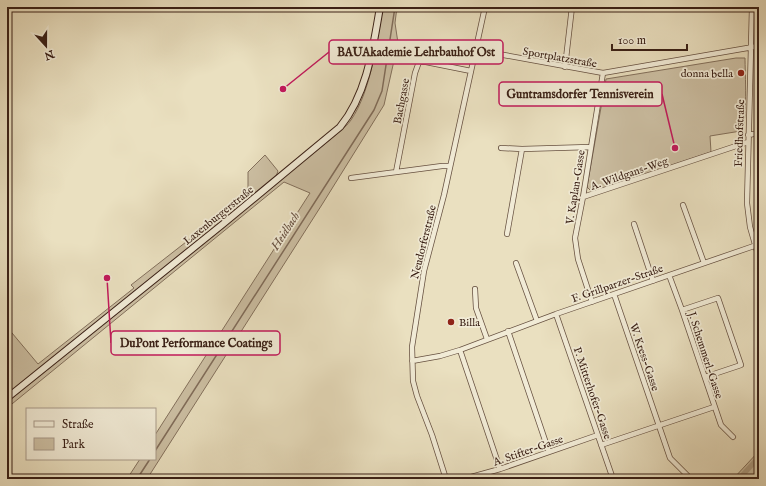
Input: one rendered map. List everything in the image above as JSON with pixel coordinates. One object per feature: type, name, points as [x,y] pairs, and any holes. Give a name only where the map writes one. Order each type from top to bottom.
[{"type":"street","name":"Laxenburgerstraße","points":[[7,398],[223,224],[340,127],[355,105],[363,84],[372,50],[380,7]]},
{"type":"street","name":"Neudorferstraße","points":[[446,479],[432,435],[417,396],[414,381],[412,347],[424,272],[450,166],[485,7]]},
{"type":"street","points":[[565,67],[571,7]]},
{"type":"street","name":"Friedhofstraße","points":[[752,7],[748,135],[748,215],[754,246],[759,258]]},
{"type":"street","name":"Sportplatzstraße","points":[[476,50],[603,74],[759,46]]},
{"type":"street","name":"Bachgasse","points":[[396,172],[415,73],[420,62],[471,71]]},
{"type":"street","name":"V. Kaplan-Gasse","points":[[592,302],[578,259],[575,238],[603,74]]},
{"type":"street","points":[[748,135],[759,133]]},
{"type":"street","name":"A. Wildgans-Weg","points":[[583,197],[748,142]]},
{"type":"street","points":[[501,148],[522,149],[590,147]]},
{"type":"street","points":[[507,234],[522,149]]},
{"type":"street","points":[[351,178],[450,166]]},
{"type":"street","points":[[683,205],[704,263]]},
{"type":"street","points":[[634,224],[653,281]]},
{"type":"street","name":"F. Grillparzer-Straße","points":[[412,361],[440,356],[460,350],[556,314],[754,246]]},
{"type":"street","points":[[516,263],[537,321]]},
{"type":"street","name":"J. Schemmerl-Gasse","points":[[669,275],[721,425],[733,437]]},
{"type":"street","points":[[475,289],[476,308],[487,339]]},
{"type":"street","name":"W. Kress-Gasse","points":[[614,294],[670,458],[691,479]]},
{"type":"street","points":[[682,310],[718,298],[741,365],[705,377]]},
{"type":"street","name":"P. Mitterhofer-Gasse","points":[[556,314],[613,479]]},
{"type":"street","points":[[508,331],[549,452]]},
{"type":"street","points":[[460,350],[500,469]]},
{"type":"street","points":[[601,445],[714,407]]},
{"type":"street","name":"A. Stifter-Gasse","points":[[464,479],[500,469],[598,435]]},
{"type":"green space","points":[[383,7],[397,7],[395,23],[398,43],[384,105],[147,479],[127,479],[139,460],[156,460],[156,433],[310,193],[284,182],[7,408],[7,402],[348,124],[364,95],[376,50]]},
{"type":"green space","points":[[736,58],[745,58],[745,118],[741,131],[710,136],[711,152],[592,192],[587,187],[606,79]]},
{"type":"green space","points":[[265,155],[278,171],[275,179],[7,396],[7,327],[38,364],[134,288],[131,285],[241,199],[248,187],[248,172]]},
{"type":"green space","points":[[759,451],[759,477],[757,479],[733,479]]},
{"type":"waterway","name":"Heidbach","points":[[156,449],[374,110],[382,91],[395,7]]},
{"type":"waterway","points":[[739,479],[759,457]]},
{"type":"waterway","name":"Heidbach","points":[[137,479],[149,460]]},
{"type":"place","name":"donna bella","points":[[741,73]]},
{"type":"place","name":"BAUAkademie Lehrbauhof Ost","points":[[283,89]]},
{"type":"place","name":"Guntramsdorfer Tennisverein","points":[[675,148]]},
{"type":"place","name":"DuPont Performance Coatings","points":[[107,278]]},
{"type":"place","name":"Billa","points":[[451,322]]}]
